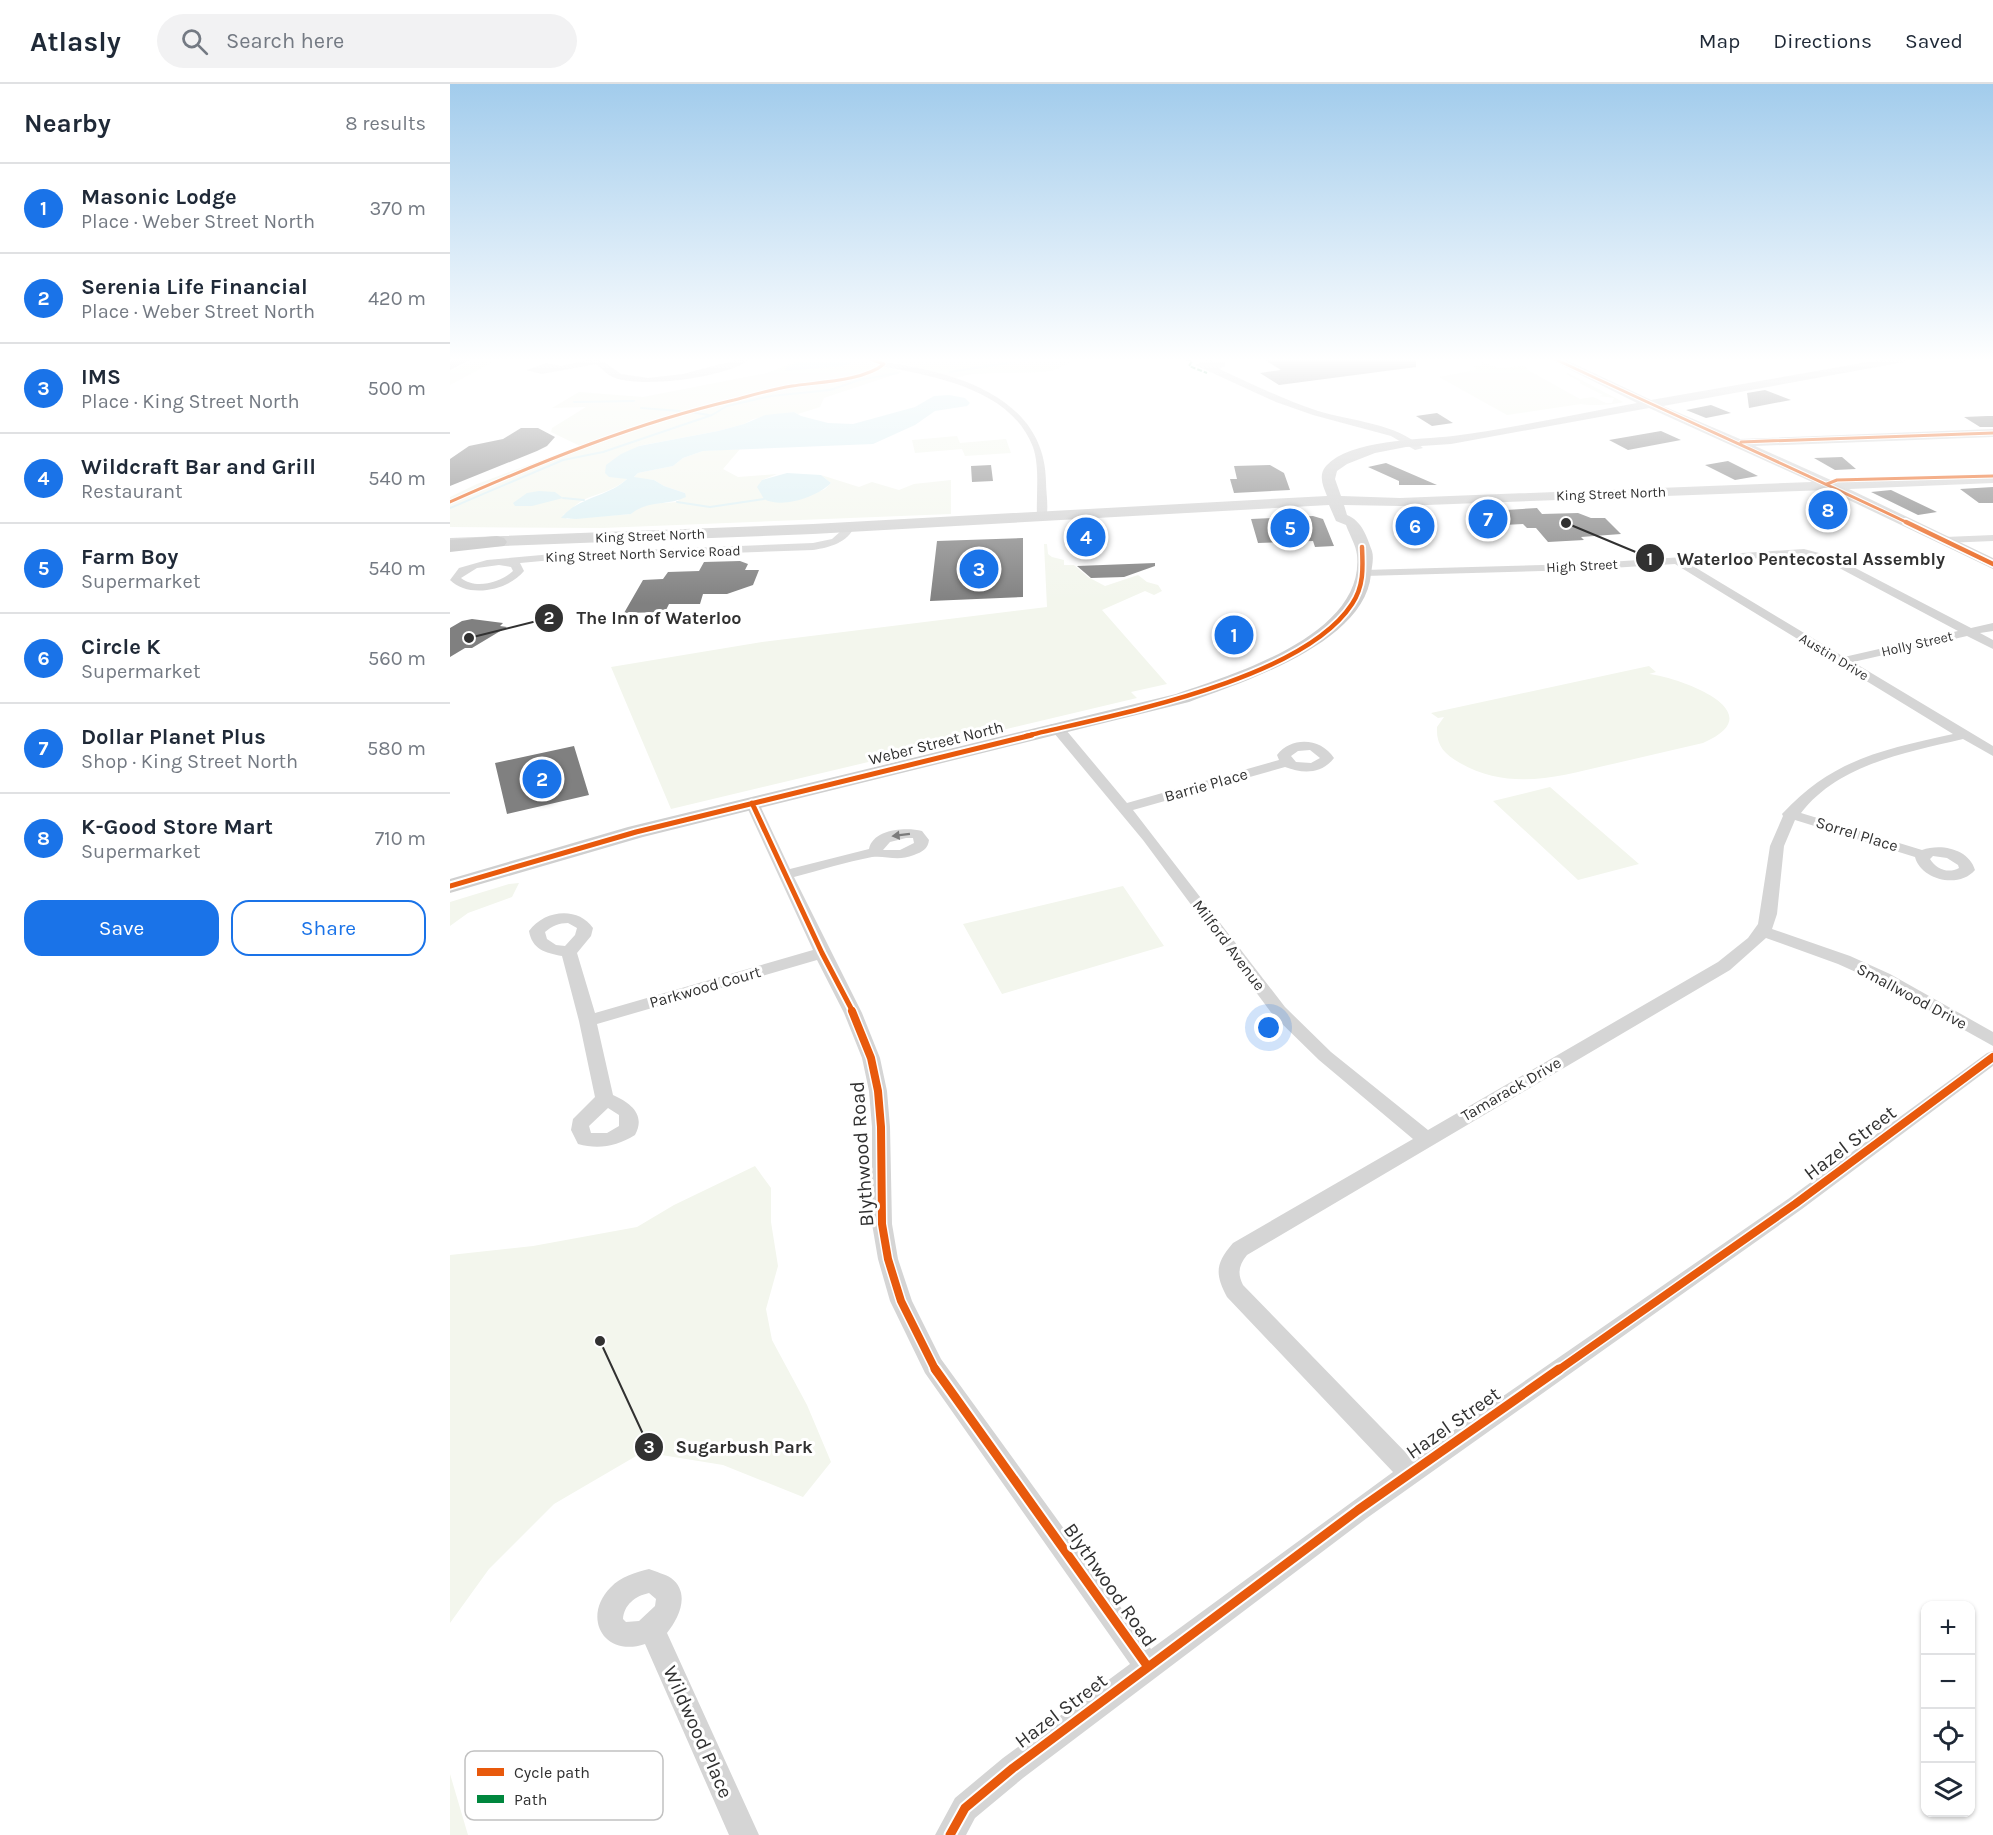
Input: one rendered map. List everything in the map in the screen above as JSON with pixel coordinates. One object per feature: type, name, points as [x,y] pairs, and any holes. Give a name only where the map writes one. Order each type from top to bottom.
[{"type":"highway","points":[[450,544],[497,542]]},
{"type":"main road","points":[[1305,502],[1315,498],[1330,484],[1328,479],[1332,469],[1343,461],[1361,454],[1447,441]]},
{"type":"main road","points":[[1733,441],[1993,564]]},
{"type":"main road","points":[[1736,442],[1773,441]]},
{"type":"main road","points":[[1343,503],[1344,479],[1352,465],[1375,456],[1415,446]]},
{"type":"main road","name":"King Street North","points":[[1224,508],[1239,504],[1395,502],[1993,479]]},
{"type":"main road","name":"Weber Street North","points":[[450,886],[560,852],[1056,727],[1182,698],[1239,679],[1289,656],[1321,634],[1342,616],[1354,599],[1364,573],[1365,557],[1352,522],[1341,518],[1343,503],[1330,484]]},
{"type":"main road","name":"King Street North","points":[[497,542],[1224,508],[1242,510],[1343,503]]},
{"type":"main road","name":"King Street North","points":[[450,537],[769,525],[850,526]]},
{"type":"street","points":[[1034,441],[1038,453],[1042,516]]},
{"type":"street","points":[[1406,441],[1415,446]]},
{"type":"street","name":"King Street North Service Road","points":[[499,562],[515,564],[519,571],[510,579],[492,585],[470,586],[457,582],[455,579],[462,570],[473,566],[499,562],[564,556],[799,549],[835,541],[845,535],[850,526]]},
{"type":"street","points":[[1946,540],[1993,537]]},
{"type":"street","name":"High Street","points":[[1364,573],[1568,568],[1781,551],[1812,552],[1830,559],[1993,645]]},
{"type":"street","name":"Austin Drive","points":[[1676,560],[1993,752]]},
{"type":"street","name":"Holly Street","points":[[1841,662],[1993,627]]},
{"type":"street","name":"Milford Avenue","points":[[1056,727],[1124,808],[1279,1011],[1325,1056],[1426,1139]]},
{"type":"street","points":[[1762,931],[1767,922],[1776,847],[1789,814],[1813,788],[1852,765],[1964,735]]},
{"type":"street","name":"Barrie Place","points":[[1124,808],[1287,762]]},
{"type":"street","name":"Blythwood Road","points":[[752,803],[787,874],[822,954],[853,1013],[873,1068],[878,1090],[881,1128],[882,1224],[888,1259],[901,1301],[933,1366],[1148,1667]]},
{"type":"street","name":"Sorrel Place","points":[[1789,814],[1924,855]]},
{"type":"street","points":[[787,874],[876,852]]},
{"type":"street","name":"Tamarack Drive","points":[[1410,1473],[1235,1291],[1227,1275],[1228,1264],[1240,1249],[1724,966],[1762,931]]},
{"type":"street","name":"Smallwood Drive","points":[[1762,931],[1844,960],[1884,978],[1993,1040]]},
{"type":"street","points":[[569,952],[588,1021],[605,1099]]},
{"type":"street","name":"Parkwood Court","points":[[588,1021],[822,954]]},
{"type":"street","name":"Hazel Street","points":[[950,1835],[964,1808],[1012,1768],[1410,1473],[1770,1222],[1993,1057]]},
{"type":"street","name":"Wildwood Place","points":[[652,1630],[744,1835]]},
{"type":"shaded area","points":[[569,441],[666,441],[638,446],[623,477],[627,479],[611,489],[578,503],[563,515],[567,519],[631,514],[636,509],[650,504],[677,502],[685,493],[654,480],[633,478],[638,473],[673,466],[683,458],[703,451],[740,449],[723,469],[738,477],[777,474],[762,480],[811,495],[825,489],[831,483],[821,475],[859,487],[872,482],[899,490],[914,484],[951,480],[951,514],[602,528],[450,527],[450,497],[477,484],[580,446]]},
{"type":"shaded area","points":[[667,441],[880,441],[873,444],[703,451],[683,458],[673,466],[638,473],[634,477],[654,480],[685,493],[686,497],[644,507],[631,514],[576,519],[561,518],[584,501],[611,490],[627,479],[609,477],[605,473],[606,465],[621,454],[639,446]]},
{"type":"shaded area","points":[[912,441],[959,441],[960,443],[1007,441],[1011,453],[965,456],[962,449],[915,453]]},
{"type":"shaded area","points":[[787,473],[821,475],[831,483],[817,493],[799,500],[780,503],[764,499],[757,487],[762,480]]},
{"type":"shaded area","points":[[555,492],[563,498],[532,506],[515,506],[513,503],[527,493]]},
{"type":"shaded area","points":[[1044,544],[1047,544],[1048,554],[1052,557],[1064,560],[1064,565],[1074,565],[1088,577],[1105,586],[1138,575],[1147,582],[1158,585],[1162,591],[1154,595],[1145,591],[1102,610],[1167,684],[1131,692],[1137,698],[671,809],[611,667],[762,642],[1047,607]]},
{"type":"shaded area","points":[[1649,666],[1656,672],[1649,674],[1681,682],[1715,698],[1726,709],[1729,720],[1723,731],[1703,743],[1570,774],[1533,779],[1497,777],[1479,772],[1454,760],[1445,752],[1438,739],[1437,727],[1444,717],[1438,718],[1431,713]]},
{"type":"shaded area","points":[[1550,787],[1639,864],[1578,880],[1493,801]]},
{"type":"shaded area","points":[[519,883],[512,897],[468,913],[450,926],[450,902]]},
{"type":"shaded area","points":[[1123,886],[1164,946],[1002,994],[963,924]]},
{"type":"shaded area","points":[[755,1166],[771,1188],[771,1222],[778,1266],[766,1309],[772,1340],[807,1405],[831,1462],[803,1497],[723,1465],[643,1452],[554,1504],[489,1569],[450,1623],[450,1255],[533,1246],[637,1227],[674,1205]]},
{"type":"shaded area","points":[[450,1774],[468,1835],[450,1835]]},
{"type":"building","points":[[495,441],[552,441],[537,451],[450,486],[450,459],[469,446]]},
{"type":"building","points":[[1610,441],[1677,441],[1628,450]]},
{"type":"building","points":[[1842,457],[1856,469],[1835,470],[1814,458]]},
{"type":"building","points":[[1728,461],[1758,476],[1735,480],[1705,465]]},
{"type":"building","points":[[1386,463],[1437,485],[1399,485],[1399,481],[1368,467]]},
{"type":"building","points":[[991,465],[993,481],[972,482],[971,466]]},
{"type":"building","points":[[1270,465],[1284,473],[1290,490],[1234,493],[1230,479],[1237,479],[1234,466]]},
{"type":"building","points":[[1993,487],[1993,503],[1979,503],[1960,489]]},
{"type":"building","points":[[1891,490],[1937,512],[1918,515],[1871,492]]},
{"type":"building","points":[[1537,508],[1542,514],[1578,513],[1591,518],[1605,518],[1621,534],[1581,537],[1584,540],[1548,542],[1536,528],[1527,528],[1523,524],[1484,526],[1475,512]]},
{"type":"building","points":[[1313,516],[1323,519],[1334,546],[1315,547],[1313,541],[1258,543],[1251,519]]},
{"type":"building","points":[[1097,525],[1099,542],[1074,543],[1072,526]]},
{"type":"building","points":[[1023,538],[1023,597],[930,601],[937,541]]},
{"type":"building","points":[[740,561],[748,564],[745,570],[759,570],[753,585],[727,594],[703,594],[700,604],[669,604],[665,612],[624,613],[643,580],[663,579],[668,572],[699,571],[704,562]]},
{"type":"building","points":[[1155,563],[1155,566],[1124,577],[1091,578],[1077,566]]},
{"type":"building","points":[[472,619],[503,623],[500,626],[507,627],[472,648],[465,648],[450,657],[450,628],[462,621]]},
{"type":"building","points":[[574,746],[589,795],[507,814],[495,763]]},
{"type":"waterway","points":[[450,508],[563,460],[603,452],[636,441]]},
{"type":"waterway","points":[[563,498],[584,500]]},
{"type":"waterway","points":[[677,502],[710,507],[764,499]]},
{"type":"cycle path","points":[[450,502],[513,474],[603,441]]},
{"type":"cycle path","points":[[1733,441],[1791,466],[1993,564]]},
{"type":"cycle path","points":[[1741,442],[1777,441]]},
{"type":"cycle path","points":[[1827,484],[1837,480],[1993,476]]},
{"type":"cycle path","points":[[450,886],[636,832],[1182,698],[1239,678],[1303,647],[1331,627],[1352,604],[1363,577],[1362,547]]},
{"type":"cycle path","points":[[752,803],[822,953],[853,1013],[871,1058],[878,1091],[881,1127],[882,1224],[888,1259],[901,1301],[933,1366],[1148,1667]]},
{"type":"cycle path","points":[[950,1835],[965,1808],[1013,1768],[1358,1510],[1795,1204],[1993,1057]]},
{"type":"place","name":"K-Good Store Mart","points":[[1828,510]]},
{"type":"place","name":"Dollar Planet Plus","points":[[1488,519]]},
{"type":"place","name":"Waterloo Pentecostal Assembly","points":[[1566,523]]},
{"type":"place","name":"Circle K","points":[[1415,526]]},
{"type":"place","name":"Farm Boy","points":[[1290,528]]},
{"type":"place","name":"Wildcraft Bar and Grill","points":[[1086,537]]},
{"type":"place","name":"IMS","points":[[979,569]]},
{"type":"place","name":"Masonic Lodge","points":[[1234,635]]},
{"type":"place","name":"The Inn of Waterloo","points":[[469,638]]},
{"type":"place","name":"Serenia Life Financial","points":[[542,779]]},
{"type":"place","name":"Sugarbush Park","points":[[600,1341]]}]
